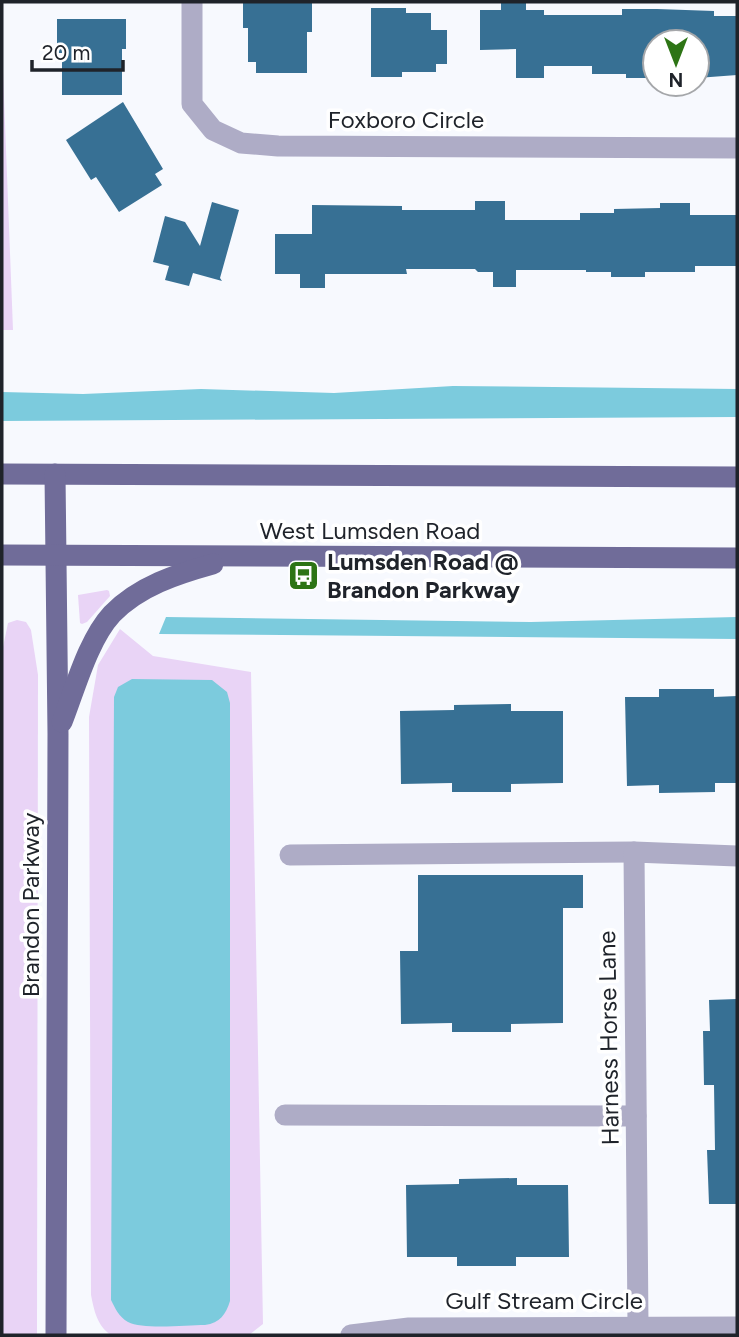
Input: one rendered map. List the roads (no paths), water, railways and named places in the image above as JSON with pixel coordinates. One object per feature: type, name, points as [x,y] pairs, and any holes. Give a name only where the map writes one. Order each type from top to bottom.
[{"type":"main road","points":[[2,474],[737,477]]},
{"type":"main road","name":"Brandon Parkway","points":[[55,474],[58,734],[56,1335]]},
{"type":"main road","name":"West Lumsden Road","points":[[2,555],[737,558]]},
{"type":"main road","points":[[58,734],[95,639],[111,615],[141,592],[174,575],[235,557]]},
{"type":"street","name":"Foxboro Circle","points":[[192,2],[192,104],[213,130],[242,143],[278,146],[737,148]]},
{"type":"street","points":[[290,855],[634,852],[737,856]]},
{"type":"street","name":"Harness Horse Lane","points":[[634,852],[638,1326]]},
{"type":"street","points":[[285,1115],[636,1116]]},
{"type":"street","name":"Gulf Stream Circle","points":[[351,1335],[409,1328],[737,1326]]},
{"type":"water","points":[[453,386],[737,389],[737,417],[2,421],[2,392],[83,394],[201,389],[334,393]]},
{"type":"water","points":[[166,617],[531,622],[737,617],[737,639],[159,634]]},
{"type":"water","points":[[132,679],[212,680],[227,692],[230,703],[230,1301],[222,1317],[205,1325],[135,1324],[122,1318],[111,1300],[114,697],[118,687]]},
{"type":"place","name":"Lumsden Road @ Brandon Parkway","points":[[304,576]]}]
